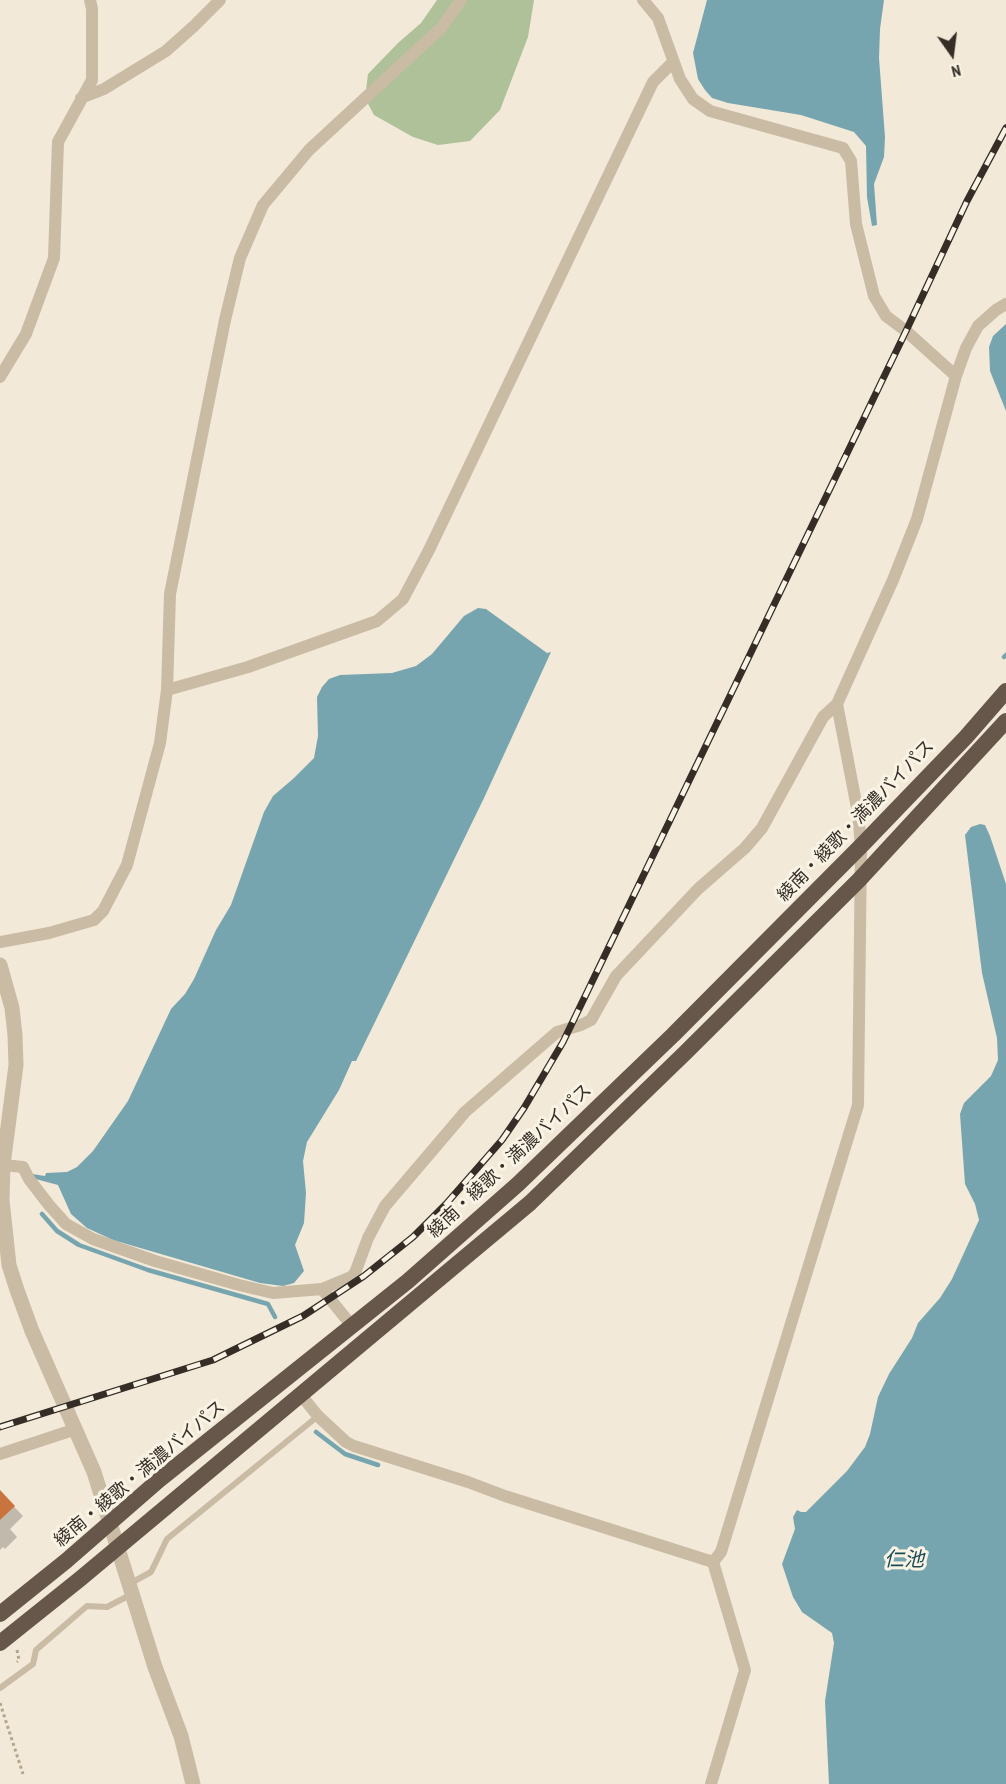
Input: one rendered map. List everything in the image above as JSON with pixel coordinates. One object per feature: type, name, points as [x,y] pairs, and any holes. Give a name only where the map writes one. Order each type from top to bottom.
[{"type":"highway","name":"綾南・綾歌・満濃バイパス","points":[[0,1614],[159,1480],[408,1281],[518,1184],[673,1035],[861,846],[1006,692]]},
{"type":"highway","points":[[0,1643],[530,1203],[687,1052],[859,880],[1006,722]]},
{"type":"street","points":[[0,377],[26,334],[54,258],[58,142],[92,80],[90,0]]},
{"type":"street","points":[[81,98],[104,89],[166,51],[220,0]]},
{"type":"street","points":[[0,942],[49,933],[94,920],[103,911],[127,865],[160,743],[167,690],[170,594],[240,258],[263,205],[309,150],[441,28],[461,0]]},
{"type":"street","points":[[643,0],[658,18],[680,79],[693,99],[710,111],[843,148],[851,160],[856,224],[874,296],[886,316],[956,376]]},
{"type":"street","points":[[167,690],[248,667],[377,621],[403,599],[429,550],[653,82],[673,62]]},
{"type":"street","points":[[1,1165],[23,1167],[28,1179],[66,1224],[93,1239],[165,1264],[273,1293],[322,1289],[351,1277],[385,1206],[465,1112],[557,1032],[591,1020],[616,976],[698,889],[745,848],[762,828],[823,717],[837,704],[893,580],[917,519],[956,376],[966,348],[978,326],[1006,304]]},
{"type":"street","points":[[713,1562],[721,1552],[858,1105],[861,846],[855,793],[837,704]]},
{"type":"street","points":[[0,965],[12,1008],[16,1065],[1,1165],[2,1210],[9,1265],[32,1331],[94,1472],[155,1667],[182,1736],[193,1784]]},
{"type":"street","points":[[322,1289],[352,1326]]},
{"type":"street","points":[[301,1395],[318,1416],[346,1442],[354,1446],[713,1562]]},
{"type":"street","points":[[0,1454],[76,1429]]},
{"type":"street","points":[[711,1784],[745,1670],[713,1562]]},
{"type":"lane","points":[[0,1688],[33,1664],[36,1650],[87,1605],[107,1607],[151,1572],[167,1539],[318,1416]]},
{"type":"path","points":[[0,1703],[23,1774]]},
{"type":"green space","points":[[437,0],[534,0],[528,37],[500,110],[470,141],[438,145],[413,137],[374,115],[365,98],[368,74],[421,23]]},
{"type":"water","points":[[707,0],[884,0],[879,58],[885,137],[884,157],[874,184],[877,225],[872,226],[867,197],[866,146],[854,132],[801,115],[728,103],[712,98],[705,90],[698,79],[693,53]]},
{"type":"water","points":[[1006,324],[1006,411],[990,371],[989,347],[993,336]]},
{"type":"water","points":[[478,608],[486,609],[547,653],[551,652],[484,798],[356,1061],[352,1061],[339,1090],[307,1142],[303,1161],[306,1193],[304,1223],[295,1245],[304,1271],[294,1283],[283,1286],[260,1283],[113,1240],[87,1228],[71,1214],[58,1185],[32,1178],[32,1174],[45,1176],[46,1173],[67,1172],[77,1167],[93,1151],[128,1101],[171,1009],[185,994],[194,979],[216,930],[231,905],[264,812],[273,796],[314,758],[318,736],[317,697],[322,687],[329,679],[340,675],[392,673],[416,666],[432,654],[464,616]]},
{"type":"water","name":"仁池","points":[[985,825],[990,836],[1006,884],[1006,1784],[829,1784],[825,1701],[834,1643],[832,1633],[802,1612],[793,1597],[782,1564],[795,1529],[793,1517],[797,1510],[806,1512],[847,1471],[865,1447],[878,1397],[889,1374],[912,1338],[918,1323],[940,1298],[952,1279],[979,1220],[975,1204],[965,1184],[960,1114],[964,1103],[991,1076],[998,1060],[997,1038],[982,973],[965,835],[971,827]]},
{"type":"building","points":[[0,1490],[15,1506],[0,1520]]},
{"type":"waterway","points":[[42,1214],[57,1231],[79,1245],[148,1270],[268,1304],[275,1317]]},
{"type":"waterway","points":[[316,1432],[345,1454],[378,1465]]},
{"type":"railway","points":[[0,1427],[213,1360],[303,1316],[364,1276],[413,1237],[446,1204],[502,1140],[563,1042],[967,201],[1006,128]]}]
